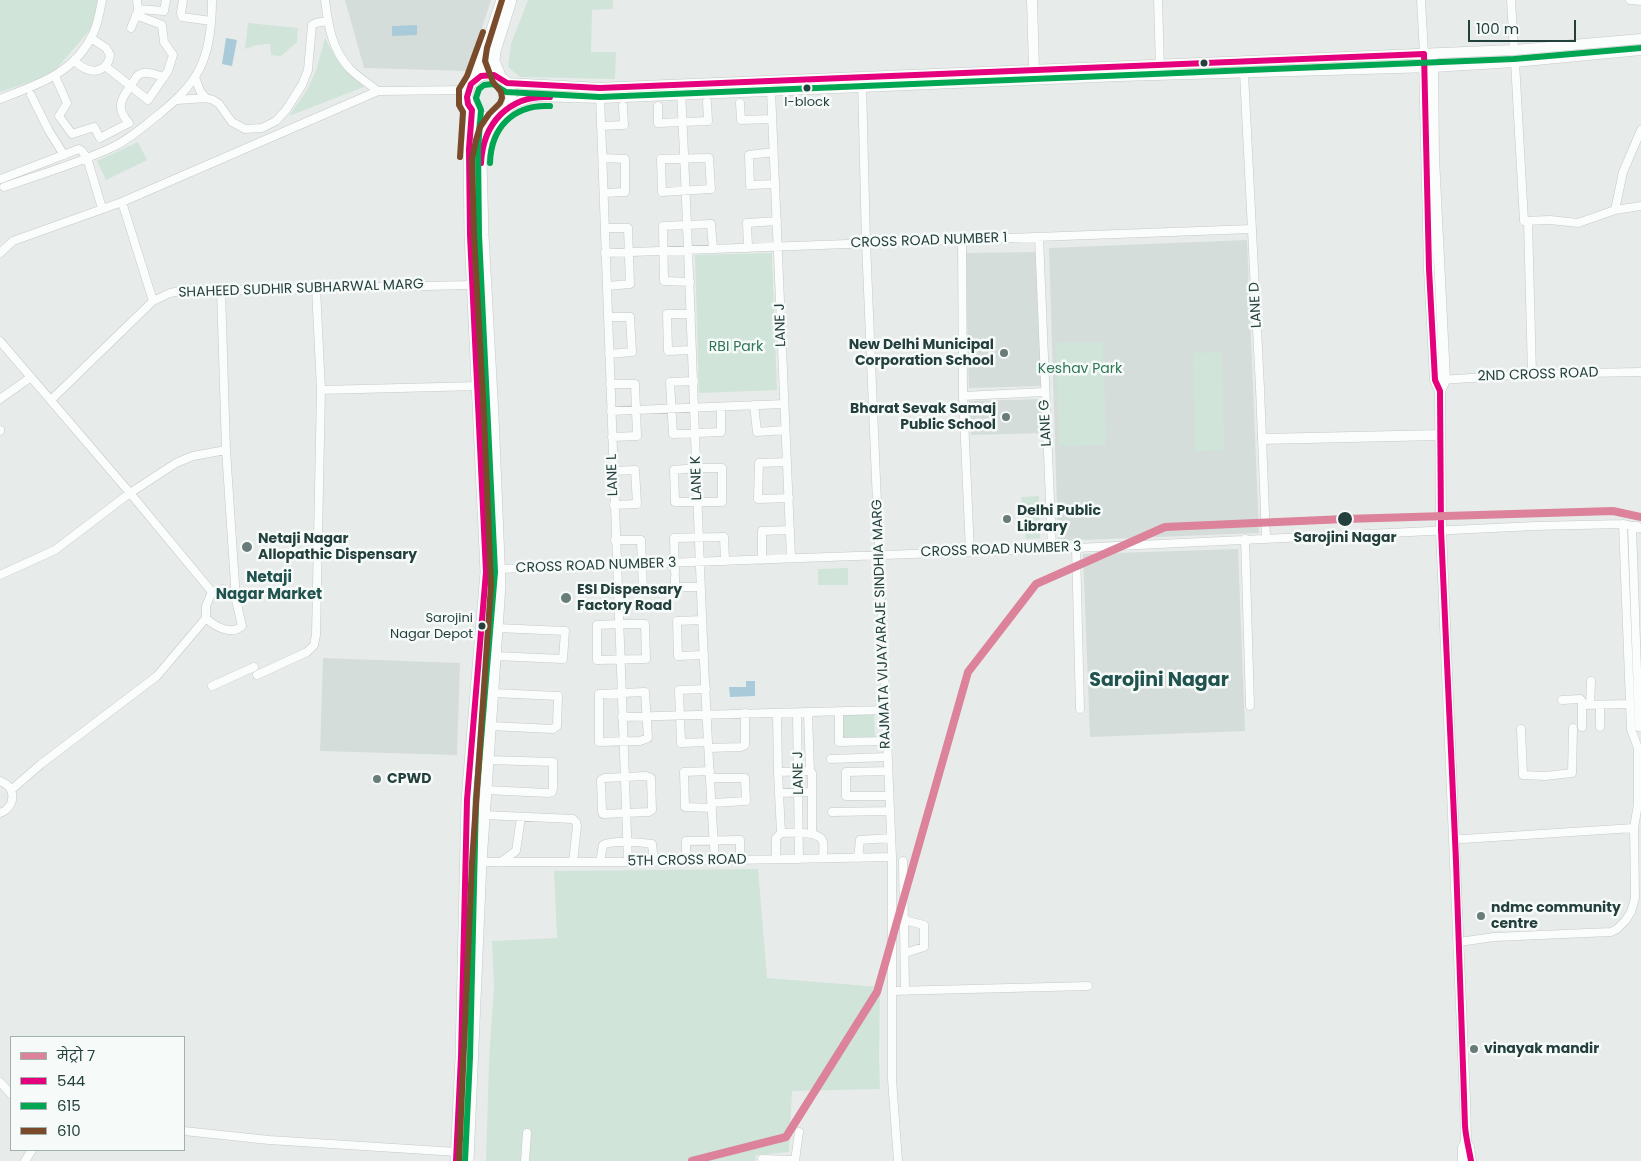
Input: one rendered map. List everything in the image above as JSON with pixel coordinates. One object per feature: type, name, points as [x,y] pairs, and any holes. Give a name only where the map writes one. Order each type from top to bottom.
[{"type":"main road","points":[[502,0],[475,80],[468,90],[467,97],[468,104],[472,110],[483,118],[490,118],[506,110]]},
{"type":"main road","points":[[468,1161],[481,862],[497,628],[499,569],[481,160],[488,131],[506,110],[511,93],[494,61],[495,51],[511,0]]},
{"type":"main road","points":[[475,80],[488,74],[504,80]]},
{"type":"main road","points":[[457,1156],[467,800],[486,572],[472,284],[468,149],[472,110]]},
{"type":"street","points":[[0,99],[66,70],[94,33],[102,0]]},
{"type":"street","points":[[131,28],[137,12],[138,0]]},
{"type":"street","points":[[137,12],[164,11],[166,0]]},
{"type":"street","points":[[183,0],[182,17],[211,21]]},
{"type":"street","points":[[1,183],[87,158],[115,146],[133,135],[177,100],[200,69],[211,21],[212,0]]},
{"type":"street","points":[[325,0],[327,21],[332,39],[340,56],[351,69],[378,91]]},
{"type":"street","points":[[1032,0],[1034,74]]},
{"type":"street","points":[[1158,0],[1160,70]]},
{"type":"street","points":[[1421,0],[1428,54],[1429,269],[1440,380],[1441,530],[1466,1143],[1463,1147],[1463,1158]]},
{"type":"street","points":[[1511,0],[1514,50]]},
{"type":"street","points":[[1630,0],[1641,1]]},
{"type":"street","points":[[105,66],[148,100],[168,71],[173,55],[164,42],[162,25],[137,12]]},
{"type":"street","points":[[195,77],[200,91],[206,98],[219,104],[232,122],[245,128],[262,128],[276,121],[286,110],[302,85],[308,70],[312,25],[327,21]]},
{"type":"street","points":[[74,61],[88,70],[96,70],[108,64],[110,54],[106,48],[91,38]]},
{"type":"street","points":[[506,110],[535,96],[1160,70],[1514,50],[1641,40]]},
{"type":"street","points":[[1160,70],[1244,73],[1428,67],[1515,62],[1641,50]]},
{"type":"street","points":[[1515,62],[1524,220],[1578,223],[1615,210],[1641,206]]},
{"type":"street","points":[[55,76],[68,103],[59,116],[62,121],[72,134],[94,127],[100,138],[129,123],[120,110],[120,102],[141,72],[164,77]]},
{"type":"street","name":"LANE D","points":[[1244,73],[1263,439],[1266,538]]},
{"type":"street","points":[[504,80],[600,93]]},
{"type":"street","points":[[681,90],[771,91],[862,82]]},
{"type":"street","name":"RAJMATA VIJAYARAJE SINDHIA MARG","points":[[862,82],[866,243],[890,796],[892,857],[892,1080],[898,1161]]},
{"type":"street","points":[[0,253],[13,241],[122,202],[378,91],[468,90]]},
{"type":"street","name":"LANE K","points":[[681,90],[689,250],[700,587],[715,861]]},
{"type":"street","name":"LANE J","points":[[771,91],[791,558]]},
{"type":"street","name":"LANE L","points":[[600,93],[628,862]]},
{"type":"street","points":[[31,95],[49,131],[64,155]]},
{"type":"street","points":[[177,100],[206,98]]},
{"type":"street","points":[[658,106],[658,123],[708,121],[707,102]]},
{"type":"street","points":[[740,103],[741,120],[772,119]]},
{"type":"street","points":[[602,126],[624,125],[623,106]]},
{"type":"street","points":[[1615,210],[1623,172],[1641,130]]},
{"type":"street","points":[[1,183],[80,149],[87,158],[102,208]]},
{"type":"street","points":[[774,152],[749,154],[750,184],[775,184]]},
{"type":"street","points":[[602,158],[625,159],[625,192],[604,193]]},
{"type":"street","points":[[709,158],[711,189],[686,191],[662,192],[661,159],[709,158]]},
{"type":"street","points":[[122,202],[153,301]]},
{"type":"street","points":[[748,248],[747,223],[776,220]]},
{"type":"street","points":[[1528,220],[1532,374]]},
{"type":"street","points":[[690,282],[664,281],[664,226],[711,224],[713,249]]},
{"type":"street","points":[[605,228],[628,228],[629,252],[630,284],[607,286]]},
{"type":"street","name":"CROSS ROAD NUMBER 1","points":[[606,253],[1252,229]]},
{"type":"street","name":"LANE G","points":[[1039,237],[1052,549]]},
{"type":"street","points":[[962,239],[963,396],[970,552]]},
{"type":"street","name":"SHAHEED SUDHIR SUBHARWAL MARG","points":[[51,400],[153,301],[170,293],[187,290],[472,284]]},
{"type":"street","points":[[257,676],[307,652],[314,645],[316,635],[321,390],[316,288]]},
{"type":"street","points":[[206,618],[222,628],[239,629],[242,626],[236,600],[226,450],[222,290]]},
{"type":"street","points":[[691,314],[667,314],[668,351],[692,350]]},
{"type":"street","points":[[608,317],[630,317],[632,352],[609,354]]},
{"type":"street","points":[[0,341],[130,492],[212,592]]},
{"type":"street","name":"2ND CROSS ROAD","points":[[1440,380],[1532,374],[1641,372]]},
{"type":"street","points":[[0,399],[32,377]]},
{"type":"street","points":[[694,381],[670,382],[673,434],[721,432],[721,407]]},
{"type":"street","points":[[610,384],[635,384],[637,436],[612,437]]},
{"type":"street","points":[[321,390],[478,386]]},
{"type":"street","points":[[963,396],[1045,392]]},
{"type":"street","points":[[611,411],[784,404]]},
{"type":"street","points":[[754,405],[757,432],[785,430]]},
{"type":"street","points":[[1263,439],[1440,435]]},
{"type":"street","points":[[0,575],[55,550],[130,492],[185,459],[226,450]]},
{"type":"street","points":[[787,462],[759,463],[758,499],[788,498]]},
{"type":"street","points":[[696,468],[722,468],[722,502],[675,502],[674,470],[696,468]]},
{"type":"street","points":[[613,471],[636,470],[637,504],[614,505]]},
{"type":"street","points":[[1459,942],[1494,937],[1604,932],[1617,929],[1625,922],[1631,912],[1635,898],[1638,848],[1634,828],[1638,804],[1638,748],[1630,704],[1622,524]]},
{"type":"street","name":"CROSS ROAD NUMBER 3","points":[[499,569],[1052,549],[1535,526],[1622,524],[1641,527]]},
{"type":"street","points":[[1632,526],[1635,728]]},
{"type":"street","points":[[762,560],[762,532],[790,530]]},
{"type":"street","points":[[700,587],[675,587],[674,538],[724,536],[725,561]]},
{"type":"street","points":[[1245,539],[1250,706]]},
{"type":"street","points":[[615,540],[641,540],[642,564],[643,590],[617,590]]},
{"type":"street","points":[[1076,548],[1080,709]]},
{"type":"street","points":[[212,592],[222,589],[232,594],[236,600]]},
{"type":"street","points":[[11,790],[41,764],[157,676],[206,618],[206,606],[212,592]]},
{"type":"street","points":[[702,620],[678,621],[678,656],[704,655]]},
{"type":"street","points":[[618,624],[645,624],[646,659],[597,660],[597,625],[618,624]]},
{"type":"street","points":[[495,656],[563,658],[565,637],[564,631],[497,628]]},
{"type":"street","points":[[212,686],[254,667]]},
{"type":"street","points":[[1521,729],[1523,775],[1545,776],[1572,773],[1578,727],[1586,705],[1591,681]]},
{"type":"street","points":[[706,689],[679,690],[681,743],[741,747],[745,745],[745,713]]},
{"type":"street","points":[[645,692],[647,716],[648,738],[640,741],[601,743],[598,740],[598,694],[645,692]]},
{"type":"street","points":[[490,726],[553,730],[557,726],[558,696],[493,693]]},
{"type":"street","points":[[1562,700],[1580,699],[1586,705],[1630,704]]},
{"type":"street","points":[[1600,705],[1600,727]]},
{"type":"street","points":[[622,717],[886,710]]},
{"type":"street","points":[[808,712],[810,771],[812,773],[812,834]]},
{"type":"street","points":[[839,712],[839,742],[887,742]]},
{"type":"street","points":[[776,713],[781,833],[776,838],[776,859]]},
{"type":"street","name":"LANE J","points":[[797,713],[799,859]]},
{"type":"street","points":[[831,759],[888,757]]},
{"type":"street","points":[[486,790],[548,793],[552,792],[553,788],[553,762],[488,760]]},
{"type":"street","points":[[778,772],[810,771]]},
{"type":"street","points":[[888,771],[846,772],[846,796],[890,796]]},
{"type":"street","points":[[684,772],[745,778],[746,802],[712,805],[685,807],[684,772]]},
{"type":"street","points":[[649,776],[652,810],[649,812],[626,814],[603,814],[602,780],[604,778],[624,777],[649,776]]},
{"type":"street","points":[[0,781],[8,785],[11,790],[12,801],[10,806],[0,813]]},
{"type":"street","points":[[779,793],[812,790]]},
{"type":"street","points":[[832,812],[890,811]]},
{"type":"street","points":[[484,815],[573,819],[577,826],[573,862]]},
{"type":"street","points":[[501,862],[516,851],[521,817]]},
{"type":"street","points":[[1455,838],[1634,828]]},
{"type":"street","points":[[781,833],[817,835],[822,839],[824,858]]},
{"type":"street","points":[[858,858],[860,840],[891,838]]},
{"type":"street","points":[[686,861],[686,841],[714,840],[740,840],[740,860]]},
{"type":"street","points":[[600,862],[603,845],[606,843],[627,842],[652,844],[654,862]]},
{"type":"street","name":"5TH CROSS ROAD","points":[[481,862],[654,862],[892,857]]},
{"type":"street","points":[[903,861],[905,991]]},
{"type":"street","points":[[904,920],[924,925],[924,947],[905,953]]},
{"type":"street","points":[[892,991],[1088,986]]},
{"type":"street","points":[[0,1082],[10,1093]]},
{"type":"street","points":[[185,1131],[457,1156]]},
{"type":"street","points":[[762,1159],[795,1160],[798,1132]]},
{"type":"street","points":[[525,1161],[527,1133]]},
{"type":"street","points":[[1466,1143],[1470,1147],[1471,1161]]},
{"type":"shaded area","points":[[345,0],[491,0],[468,71],[364,68]]},
{"type":"shaded area","points":[[1247,240],[1259,533],[1058,541],[1049,248]]},
{"type":"shaded area","points":[[1039,252],[1041,386],[969,388],[965,253]]},
{"type":"shaded area","name":"Bharat Sevak Samaj Public School","points":[[1042,399],[1043,433],[971,435],[969,401]]},
{"type":"shaded area","points":[[1238,549],[1245,731],[1090,737],[1083,554]]},
{"type":"shaded area","name":"Sarojini Nagar Depot","points":[[323,658],[460,663],[457,755],[320,751]]},
{"type":"green space","points":[[0,0],[98,0],[95,24],[51,75],[0,92]]},
{"type":"green space","points":[[528,0],[613,0],[613,9],[592,10],[591,52],[616,52],[615,79],[520,77],[508,67],[511,44]]},
{"type":"green space","points":[[248,23],[298,28],[297,42],[281,56],[271,55],[270,44],[256,45],[245,49]]},
{"type":"green space","points":[[325,38],[339,63],[364,87],[289,116],[307,90],[316,71]]},
{"type":"green space","points":[[138,142],[147,160],[106,180],[97,161]]},
{"type":"green space","name":"RBI Park","points":[[772,253],[777,390],[699,393],[695,255]]},
{"type":"green space","name":"Keshav Park","points":[[1103,342],[1106,445],[1059,446],[1056,343]]},
{"type":"green space","points":[[1222,352],[1224,450],[1195,451],[1193,353]]},
{"type":"green space","points":[[1039,496],[1040,538],[1026,539],[1021,497]]},
{"type":"green space","points":[[848,568],[848,585],[818,585],[818,569]]},
{"type":"green space","points":[[874,714],[875,737],[843,738],[842,715]]},
{"type":"green space","points":[[758,869],[767,978],[880,987],[880,1089],[792,1091],[789,1152],[756,1155],[755,1161],[486,1161],[489,1061],[494,986],[492,941],[557,938],[554,871]]},
{"type":"water","points":[[417,25],[417,35],[392,36],[392,26]]},
{"type":"water","points":[[226,38],[237,40],[232,66],[222,64]]},
{"type":"water","points":[[746,681],[755,681],[755,696],[730,697],[729,687],[746,687]]},
{"type":"metro line","name":"7","points":[[692,1161],[786,1137],[877,992],[968,672],[1036,584],[1165,527],[1345,519],[1613,511],[1641,517]]},
{"type":"transit line","name":"610","points":[[459,1161],[472,862],[491,585],[472,159],[480,127],[502,98],[501,92],[493,82],[485,61],[487,48],[502,0]]},
{"type":"transit line","name":"610","points":[[460,157],[463,112],[459,105],[459,89],[467,76],[483,32]]},
{"type":"transit line","name":"615","points":[[465,1161],[470,1057],[476,800],[495,572],[479,235],[478,149],[481,110],[476,98],[479,89],[484,85],[493,84],[506,92],[600,97],[1514,59],[1641,48]]},
{"type":"transit line","name":"544","points":[[1424,54],[1429,269],[1435,380],[1440,391],[1441,530],[1456,861],[1465,1126],[1471,1161]]},
{"type":"transit line","name":"544","points":[[456,1161],[461,1057],[467,800],[486,572],[470,235],[469,149],[472,110],[468,104],[467,97],[471,84],[481,76],[494,75],[507,83],[600,88],[1424,54]]},
{"type":"transit line","name":"544","points":[[481,163],[487,136],[501,114],[511,106],[522,101],[550,97]]},
{"type":"transit line","name":"615","points":[[490,163],[491,150],[495,139],[506,121],[525,109],[537,106],[550,106]]},
{"type":"place","name":"I-block","points":[[807,88]]},
{"type":"place","name":"New Delhi Municipal Corporation School","points":[[1004,353]]},
{"type":"place","name":"Bharat Sevak Samaj Public School","points":[[1006,417]]},
{"type":"place","name":"Delhi Public Library","points":[[1007,519]]},
{"type":"place","name":"Sarojini Nagar","points":[[1345,519]]},
{"type":"place","name":"Netaji Nagar Allopathic Dispensary","points":[[247,547]]},
{"type":"place","name":"ESI Dispensary Factory Road","points":[[566,598]]},
{"type":"place","name":"Sarojini Nagar Depot","points":[[482,626]]},
{"type":"place","name":"CPWD","points":[[377,779]]},
{"type":"place","name":"ndmc community centre","points":[[1481,916]]},
{"type":"place","name":"vinayak mandir","points":[[1474,1049]]},
{"type":"district","name":"Netaji Nagar Market","points":[[269,586]]},
{"type":"district","name":"Sarojini Nagar","points":[[1159,681]]}]
